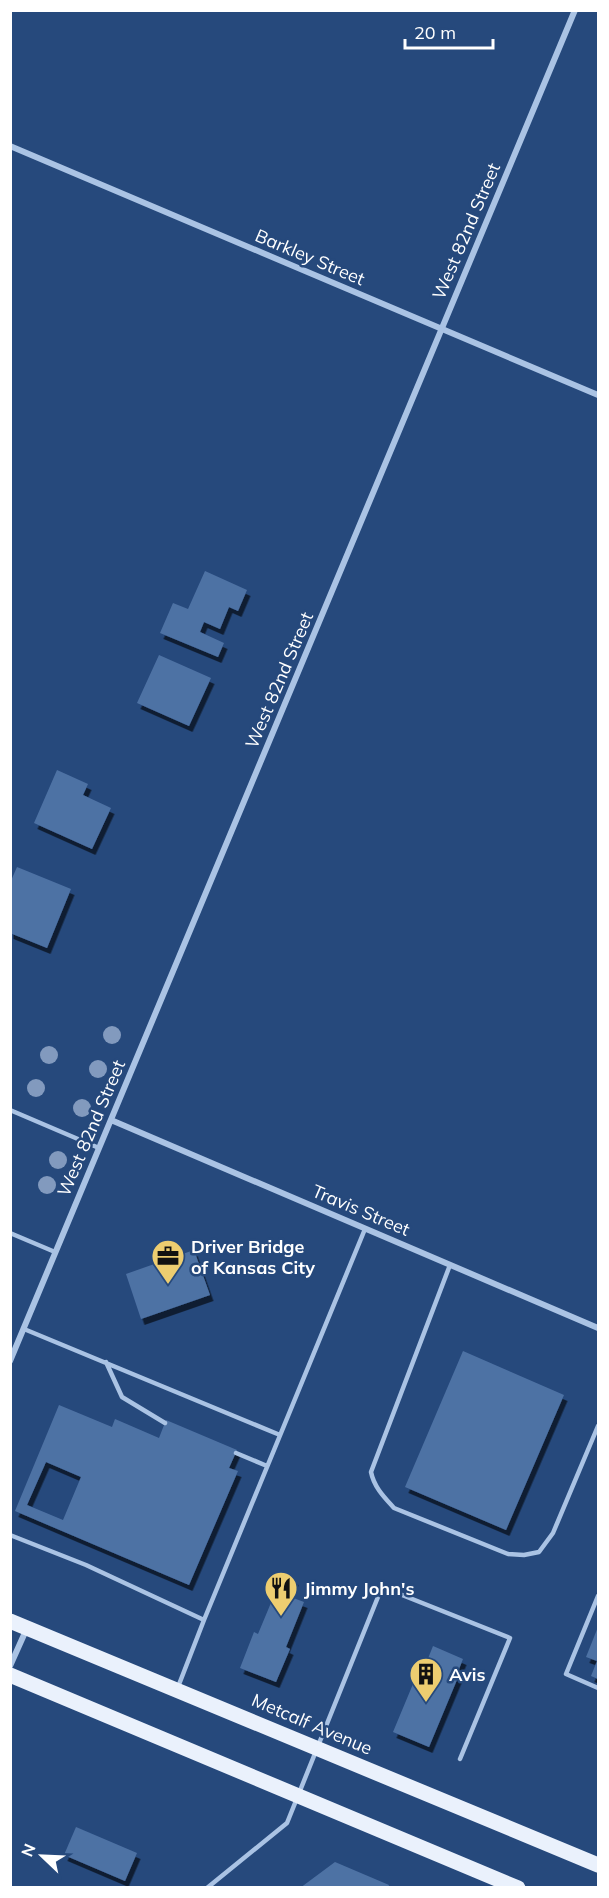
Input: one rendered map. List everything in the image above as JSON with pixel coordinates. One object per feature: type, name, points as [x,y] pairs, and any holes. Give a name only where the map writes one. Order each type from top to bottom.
[{"type":"main road","name":"Metcalf Avenue","points":[[10,1621],[598,1865]]},
{"type":"main road","points":[[10,1675],[299,1795],[493,1883],[518,1887]]},
{"type":"street","name":"West 82nd Street","points":[[10,1361],[575,10]]},
{"type":"street","name":"Barkley Street","points":[[10,146],[598,395]]},
{"type":"street","name":"Travis Street","points":[[111,1120],[598,1328]]},
{"type":"street","points":[[10,1666],[28,1627]]},
{"type":"lane","points":[[10,1110],[99,1148]]},
{"type":"lane","points":[[177,1689],[365,1228]]},
{"type":"lane","points":[[10,1233],[55,1252]]},
{"type":"lane","points":[[450,1265],[371,1472],[381,1494],[394,1508],[508,1554],[524,1555],[539,1552],[553,1533],[598,1426]]},
{"type":"lane","points":[[24,1329],[280,1435]]},
{"type":"lane","points":[[106,1362],[122,1397],[165,1423]]},
{"type":"lane","points":[[236,1453],[267,1466]]},
{"type":"lane","points":[[10,1535],[86,1565],[204,1620]]},
{"type":"lane","points":[[207,1887],[287,1823],[382,1587],[510,1638],[460,1759]]},
{"type":"lane","points":[[598,1596],[566,1674],[598,1688]]},
{"type":"building","points":[[205,571],[247,590],[238,611],[229,607],[220,629],[204,622],[200,632],[224,643],[218,657],[160,633],[173,603],[188,609]]},
{"type":"building","points":[[159,655],[211,678],[189,726],[137,703]]},
{"type":"building","points":[[57,770],[88,784],[83,795],[111,808],[92,849],[34,823]]},
{"type":"building","points":[[17,867],[71,889],[47,948],[10,933],[10,883]]},
{"type":"building","name":"Driver Bridge of Kansas City","points":[[194,1250],[210,1295],[141,1319],[126,1274]]},
{"type":"building","points":[[463,1351],[564,1395],[506,1530],[405,1487]]},
{"type":"building","points":[[59,1405],[112,1427],[115,1419],[159,1438],[166,1420],[237,1450],[229,1468],[238,1471],[189,1585],[15,1511]],"holes":[[[46,1462],[81,1477],[63,1520],[27,1505]]]},
{"type":"building","name":"Jimmy John's","points":[[283,1574],[295,1579],[288,1596],[304,1602],[286,1647],[290,1649],[276,1682],[240,1668],[254,1632],[258,1634]]},
{"type":"building","points":[[598,1627],[598,1679],[591,1676],[597,1661],[586,1657]]},
{"type":"building","name":"Avis","points":[[433,1646],[463,1659],[457,1674],[459,1675],[429,1747],[393,1732],[423,1660],[427,1661]]},
{"type":"building","points":[[76,1827],[137,1853],[125,1881],[64,1855]]},
{"type":"building","points":[[335,1862],[389,1885],[388,1888],[300,1888]]},
{"type":"place","name":"Driver Bridge of Kansas City","points":[[168,1285]]},
{"type":"place","name":"Jimmy John's","points":[[281,1617]]},
{"type":"place","name":"Avis","points":[[426,1703]]}]
